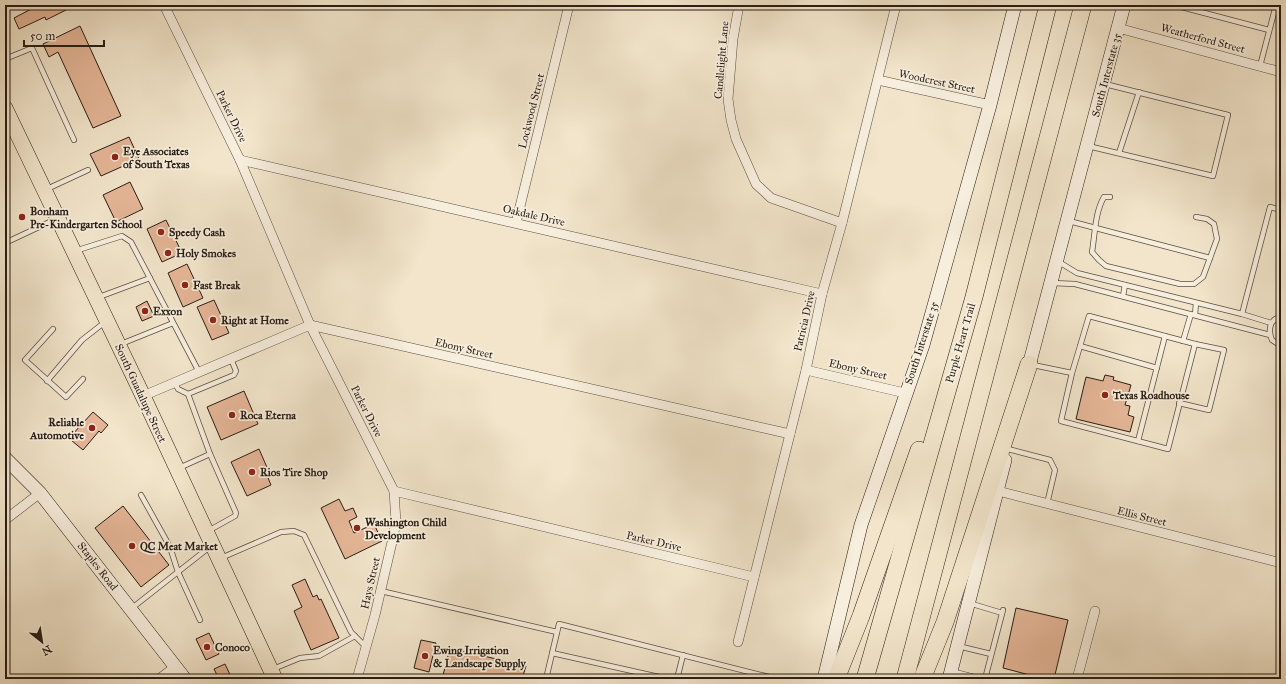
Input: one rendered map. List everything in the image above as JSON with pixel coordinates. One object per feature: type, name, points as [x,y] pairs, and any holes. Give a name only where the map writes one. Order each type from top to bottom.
[{"type":"highway","name":"Purple Heart Trail","points":[[865,679],[974,297],[1048,5]]},
{"type":"highway","points":[[905,679],[1083,5]]},
{"type":"highway","points":[[836,679],[861,616],[974,297]]},
{"type":"highway","points":[[922,679],[945,622],[1029,364]]},
{"type":"main road","name":"South Interstate 35","points":[[824,679],[861,525],[905,393],[923,345],[990,105],[1014,5]]},
{"type":"main road","name":"South Interstate 35","points":[[950,676],[1050,282],[1124,5]]},
{"type":"main road","name":"South Guadalupe Street","points":[[5,108],[220,559],[272,674]]},
{"type":"main road","name":"Staples Road","points":[[5,458],[40,493],[185,679]]},
{"type":"street","name":"Parker Drive","points":[[164,5],[240,160],[310,325],[394,491],[754,577]]},
{"type":"street","name":"Lockwood Street","points":[[516,223],[569,5]]},
{"type":"street","name":"Candlelight Lane","points":[[739,5],[733,39],[728,99],[736,139],[756,184],[771,198],[842,223]]},
{"type":"street","name":"Patricia Drive","points":[[738,642],[806,370],[822,294],[842,223],[896,5]]},
{"type":"street","name":"Weatherford Street","points":[[1118,28],[1281,72]]},
{"type":"street","name":"Woodcrest Street","points":[[878,80],[990,105]]},
{"type":"street","name":"Oakdale Drive","points":[[240,160],[822,294]]},
{"type":"street","points":[[143,396],[310,325]]},
{"type":"street","name":"Ebony Street","points":[[310,325],[790,434]]},
{"type":"street","name":"Ebony Street","points":[[806,370],[905,393]]},
{"type":"street","name":"Hays Street","points":[[357,679],[381,591],[396,522],[394,491]]},
{"type":"street","name":"Ellis Street","points":[[998,491],[1281,564]]},
{"type":"street","points":[[5,520],[40,493]]},
{"type":"street","points":[[1077,679],[1095,611]]},
{"type":"street","points":[[160,679],[176,666]]},
{"type":"street","points":[[950,676],[974,679]]},
{"type":"lane","points":[[1174,5],[1269,30]]},
{"type":"lane","points":[[1260,66],[1276,5]]},
{"type":"lane","points":[[5,59],[32,48],[74,140]]},
{"type":"lane","points":[[1087,146],[1213,176],[1228,115],[1103,84]]},
{"type":"lane","points":[[1119,153],[1139,92]]},
{"type":"lane","points":[[44,191],[88,170]]},
{"type":"lane","points":[[1110,197],[1104,197],[1101,202],[1095,228],[1092,252],[1106,266],[1180,284],[1194,284],[1204,277],[1216,239],[1214,224],[1207,219],[1196,217]]},
{"type":"lane","points":[[1242,314],[1270,207],[1281,210]]},
{"type":"lane","points":[[5,243],[57,218]]},
{"type":"lane","points":[[1067,221],[1210,258]]},
{"type":"lane","points":[[73,252],[122,236],[131,242],[199,372]]},
{"type":"lane","points":[[1056,260],[1077,273],[1242,314],[1271,323],[1281,317]]},
{"type":"lane","points":[[96,298],[150,278]]},
{"type":"lane","points":[[1050,282],[1075,284],[1270,335]]},
{"type":"lane","points":[[1123,296],[1125,285]]},
{"type":"lane","points":[[1183,341],[1196,303]]},
{"type":"lane","points":[[1179,404],[1209,410],[1224,350],[1183,341],[1088,316],[1072,373],[1061,421],[1168,449],[1179,404],[1195,344]]},
{"type":"lane","points":[[47,380],[82,340],[107,321]]},
{"type":"lane","points":[[118,345],[173,323]]},
{"type":"lane","points":[[1271,323],[1270,335],[1272,340],[1281,346]]},
{"type":"lane","points":[[53,329],[25,360],[66,397],[83,379]]},
{"type":"lane","points":[[1138,442],[1165,336]]},
{"type":"lane","points":[[1080,346],[1157,368]]},
{"type":"lane","points":[[188,394],[234,375],[236,371],[231,359]]},
{"type":"lane","points":[[1029,364],[1072,373]]},
{"type":"lane","points":[[131,609],[178,572],[210,539],[236,516],[210,454],[188,394],[178,389],[174,383]]},
{"type":"lane","points":[[1008,449],[1050,460],[1055,470],[1047,504]]},
{"type":"lane","points":[[177,469],[210,454]]},
{"type":"lane","points":[[141,495],[170,547],[178,572],[200,620]]},
{"type":"lane","points":[[220,559],[281,532],[294,531],[304,535],[351,632],[366,648]]},
{"type":"lane","points":[[381,591],[557,632]]},
{"type":"lane","points":[[969,603],[1002,612],[985,679]]},
{"type":"lane","points":[[546,679],[559,624],[777,679]]},
{"type":"lane","points":[[272,674],[300,658],[319,656],[355,636]]},
{"type":"lane","points":[[958,646],[991,654]]},
{"type":"lane","points":[[552,653],[668,679]]},
{"type":"lane","points":[[677,679],[683,655]]},
{"type":"building","points":[[39,5],[66,5],[68,9],[46,20],[45,17],[19,29],[14,18]]},
{"type":"building","points":[[80,26],[121,116],[93,128],[58,52],[49,57],[43,44]]},
{"type":"building","name":"Eye Associates of South Texas","points":[[129,137],[139,159],[101,176],[90,154]]},
{"type":"building","points":[[130,182],[143,209],[116,222],[103,195]]},
{"type":"building","points":[[166,220],[182,253],[162,262],[147,229]]},
{"type":"building","name":"Fast Break","points":[[187,264],[203,298],[183,307],[168,273]]},
{"type":"building","name":"Right at Home","points":[[214,300],[229,333],[212,340],[197,307]]},
{"type":"building","name":"Exxon","points":[[147,301],[154,316],[142,321],[136,307]]},
{"type":"building","name":"Texas Roadhouse","points":[[1105,375],[1114,377],[1113,380],[1131,385],[1125,405],[1130,406],[1128,415],[1134,417],[1130,432],[1076,419],[1086,377],[1103,381]]},
{"type":"building","name":"Roca Eterna","points":[[244,391],[258,424],[221,440],[207,407]]},
{"type":"building","name":"Reliable Automotive","points":[[93,412],[108,425],[101,433],[99,431],[83,450],[71,440],[73,437],[71,436]]},
{"type":"building","name":"Rios Tire Shop","points":[[259,449],[269,472],[266,473],[271,485],[247,496],[231,462]]},
{"type":"building","points":[[339,499],[345,511],[353,508],[357,517],[349,521],[354,533],[374,524],[382,541],[345,559],[321,508]]},
{"type":"building","name":"QC Meat Market","points":[[123,506],[169,565],[141,587],[95,528]]},
{"type":"building","points":[[305,579],[313,597],[317,595],[319,600],[321,599],[339,638],[311,650],[294,611],[302,607],[292,585]]},
{"type":"building","points":[[1016,608],[1068,620],[1054,679],[1045,679],[1003,668]]},
{"type":"building","name":"Conoco","points":[[209,633],[219,654],[206,660],[196,639]]},
{"type":"building","name":"Ewing Irrigation & Landscape Supply","points":[[421,640],[436,643],[429,672],[414,668]]},
{"type":"building","points":[[450,648],[526,666],[522,679],[442,679]]},
{"type":"building","name":"Conoco","points":[[225,664],[232,679],[219,679],[214,669]]},
{"type":"place","name":"Eye Associates of South Texas","points":[[115,157]]},
{"type":"place","name":"Bonham Pre-Kindergarten School","points":[[22,217]]},
{"type":"place","name":"Speedy Cash","points":[[161,232]]},
{"type":"place","name":"Holy Smokes","points":[[168,253]]},
{"type":"place","name":"Fast Break","points":[[185,285]]},
{"type":"place","name":"Exxon","points":[[145,311]]},
{"type":"place","name":"Right at Home","points":[[213,320]]},
{"type":"place","name":"Texas Roadhouse","points":[[1105,395]]},
{"type":"place","name":"Roca Eterna","points":[[232,415]]},
{"type":"place","name":"Reliable Automotive","points":[[92,428]]},
{"type":"place","name":"Rios Tire Shop","points":[[252,472]]},
{"type":"place","name":"Washington Child Development","points":[[357,528]]},
{"type":"place","name":"QC Meat Market","points":[[132,546]]},
{"type":"place","name":"Conoco","points":[[207,647]]},
{"type":"place","name":"Ewing Irrigation & Landscape Supply","points":[[425,656]]}]
